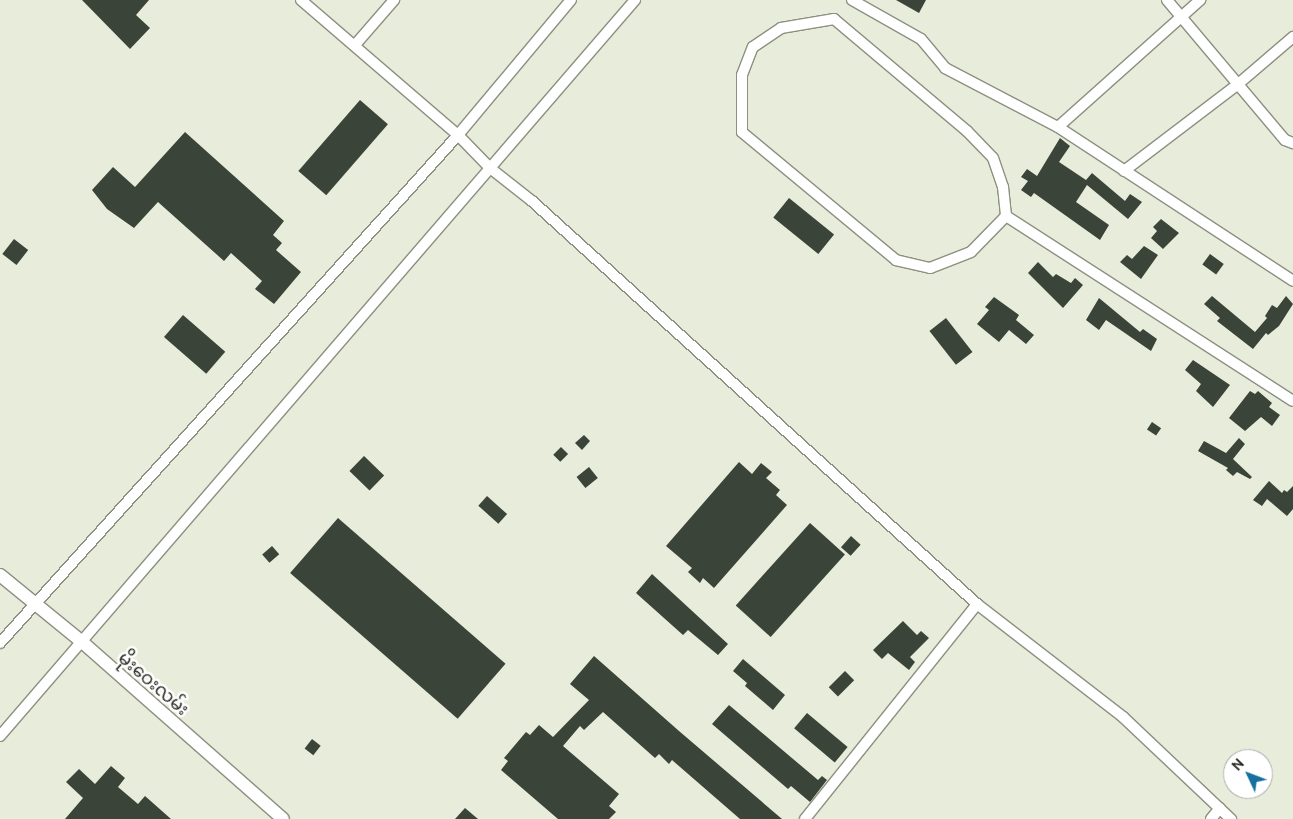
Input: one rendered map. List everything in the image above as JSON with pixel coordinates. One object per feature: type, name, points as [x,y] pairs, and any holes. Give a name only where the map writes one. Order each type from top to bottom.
[{"type":"street","points":[[301,0],[458,135],[490,168],[532,200],[977,604],[1123,717],[1231,819]]},
{"type":"street","points":[[355,45],[394,0]]},
{"type":"street","points":[[0,643],[458,135],[571,0]]},
{"type":"street","points":[[0,736],[635,0]]},
{"type":"street","points":[[852,0],[921,39],[945,68],[1058,127],[1293,281]]},
{"type":"street","points":[[1167,0],[1285,140],[1293,143]]},
{"type":"street","points":[[1058,127],[1200,0]]},
{"type":"street","points":[[834,19],[967,131],[993,158],[1003,187],[1006,216],[970,252],[938,265],[930,268],[896,260],[742,132],[742,74],[753,47],[781,28],[834,19]]},
{"type":"street","points":[[1124,171],[1237,85],[1293,37]]},
{"type":"street","points":[[1006,216],[1293,401]]},
{"type":"street","name":"မိုးဝေးလမ်း","points":[[0,575],[81,641],[283,819]]},
{"type":"street","points":[[805,819],[977,604]]},
{"type":"street","points":[[1211,819],[1220,808]]},
{"type":"building","points":[[82,0],[149,0],[136,15],[150,28],[130,49]]},
{"type":"building","points":[[896,0],[926,0],[919,13]]},
{"type":"building","points":[[360,100],[388,124],[326,195],[298,171]]},
{"type":"building","points":[[185,132],[284,221],[273,235],[282,243],[276,250],[301,272],[274,304],[255,289],[262,281],[231,253],[224,261],[158,202],[134,228],[107,209],[92,190],[113,167],[135,187]]},
{"type":"building","points":[[1060,138],[1070,146],[1059,162],[1086,180],[1092,173],[1125,201],[1130,194],[1142,202],[1128,219],[1087,185],[1076,202],[1109,225],[1100,240],[1034,193],[1031,197],[1021,190],[1028,181],[1021,177],[1027,169],[1037,176]]},
{"type":"building","points":[[789,198],[834,235],[818,254],[773,217]]},
{"type":"building","points":[[1161,219],[1179,233],[1163,249],[1151,238],[1157,231],[1153,227]]},
{"type":"building","points":[[14,239],[28,250],[16,265],[2,254]]},
{"type":"building","points":[[1144,246],[1158,255],[1141,279],[1120,262],[1127,255],[1132,259]]},
{"type":"building","points":[[1210,254],[1224,264],[1216,275],[1202,265]]},
{"type":"building","points":[[1038,262],[1053,277],[1056,274],[1071,283],[1075,278],[1083,285],[1063,308],[1028,273]]},
{"type":"building","points":[[1212,296],[1255,332],[1267,318],[1265,316],[1272,305],[1277,308],[1286,296],[1293,304],[1279,326],[1268,335],[1266,333],[1253,349],[1217,321],[1220,318],[1204,304]]},
{"type":"building","points":[[994,297],[1019,315],[1016,320],[1034,335],[1026,344],[1009,330],[999,342],[977,324],[989,310],[985,307]]},
{"type":"building","points":[[1099,298],[1140,332],[1143,329],[1157,339],[1151,351],[1106,320],[1099,330],[1086,320]]},
{"type":"building","points":[[183,315],[225,352],[206,374],[164,337]]},
{"type":"building","points":[[946,318],[972,352],[956,365],[929,331]]},
{"type":"building","points":[[1193,360],[1230,385],[1213,407],[1196,391],[1201,384],[1185,370]]},
{"type":"building","points":[[1250,391],[1255,394],[1258,391],[1272,403],[1269,407],[1280,415],[1272,426],[1261,417],[1245,431],[1229,418]]},
{"type":"building","points":[[1152,422],[1161,428],[1156,436],[1147,429]]},
{"type":"building","points":[[584,435],[590,441],[582,450],[575,443]]},
{"type":"building","points":[[1239,438],[1245,444],[1233,459],[1252,477],[1250,479],[1237,472],[1233,476],[1226,470],[1228,468],[1198,451],[1204,441],[1226,453]]},
{"type":"building","points":[[561,447],[568,454],[560,462],[553,455]]},
{"type":"building","points":[[364,456],[384,475],[370,491],[349,471]]},
{"type":"building","points":[[739,462],[752,474],[761,463],[772,472],[766,478],[780,490],[776,495],[787,505],[714,588],[703,578],[700,583],[688,572],[692,568],[666,546]]},
{"type":"building","points":[[589,467],[598,478],[585,488],[577,477]]},
{"type":"building","points":[[1269,481],[1282,493],[1284,490],[1287,492],[1293,486],[1293,509],[1287,516],[1267,499],[1262,506],[1253,500]]},
{"type":"building","points":[[487,496],[507,514],[498,524],[478,506]]},
{"type":"building","points":[[338,518],[506,664],[458,719],[290,573]]},
{"type":"building","points":[[810,523],[845,554],[771,637],[736,605]]},
{"type":"building","points":[[851,536],[861,545],[851,556],[841,547]]},
{"type":"building","points":[[272,546],[279,554],[269,563],[262,555]]},
{"type":"building","points":[[652,574],[728,644],[718,655],[688,630],[683,635],[636,593]]},
{"type":"building","points":[[903,621],[917,635],[921,631],[929,638],[910,657],[915,662],[909,670],[888,653],[882,659],[873,650]]},
{"type":"building","points":[[594,656],[782,819],[740,819],[672,760],[669,764],[659,754],[655,758],[603,712],[584,730],[580,726],[563,746],[619,794],[609,806],[616,812],[609,819],[558,819],[501,770],[508,761],[504,758],[526,732],[530,735],[539,725],[553,737],[589,700],[570,684]]},
{"type":"building","points":[[743,659],[785,695],[773,710],[745,686],[747,683],[733,671]]},
{"type":"building","points":[[845,671],[854,680],[838,696],[829,687]]},
{"type":"building","points":[[729,705],[818,780],[822,776],[827,780],[810,802],[791,786],[788,789],[712,724]]},
{"type":"building","points":[[807,713],[848,747],[835,762],[794,728]]},
{"type":"building","points":[[312,739],[321,746],[313,755],[305,748]]},
{"type":"building","points":[[111,766],[125,778],[118,787],[138,804],[145,796],[171,819],[65,819],[83,798],[66,782],[79,769],[95,784]]},
{"type":"building","points":[[465,808],[478,819],[455,819]]}]
